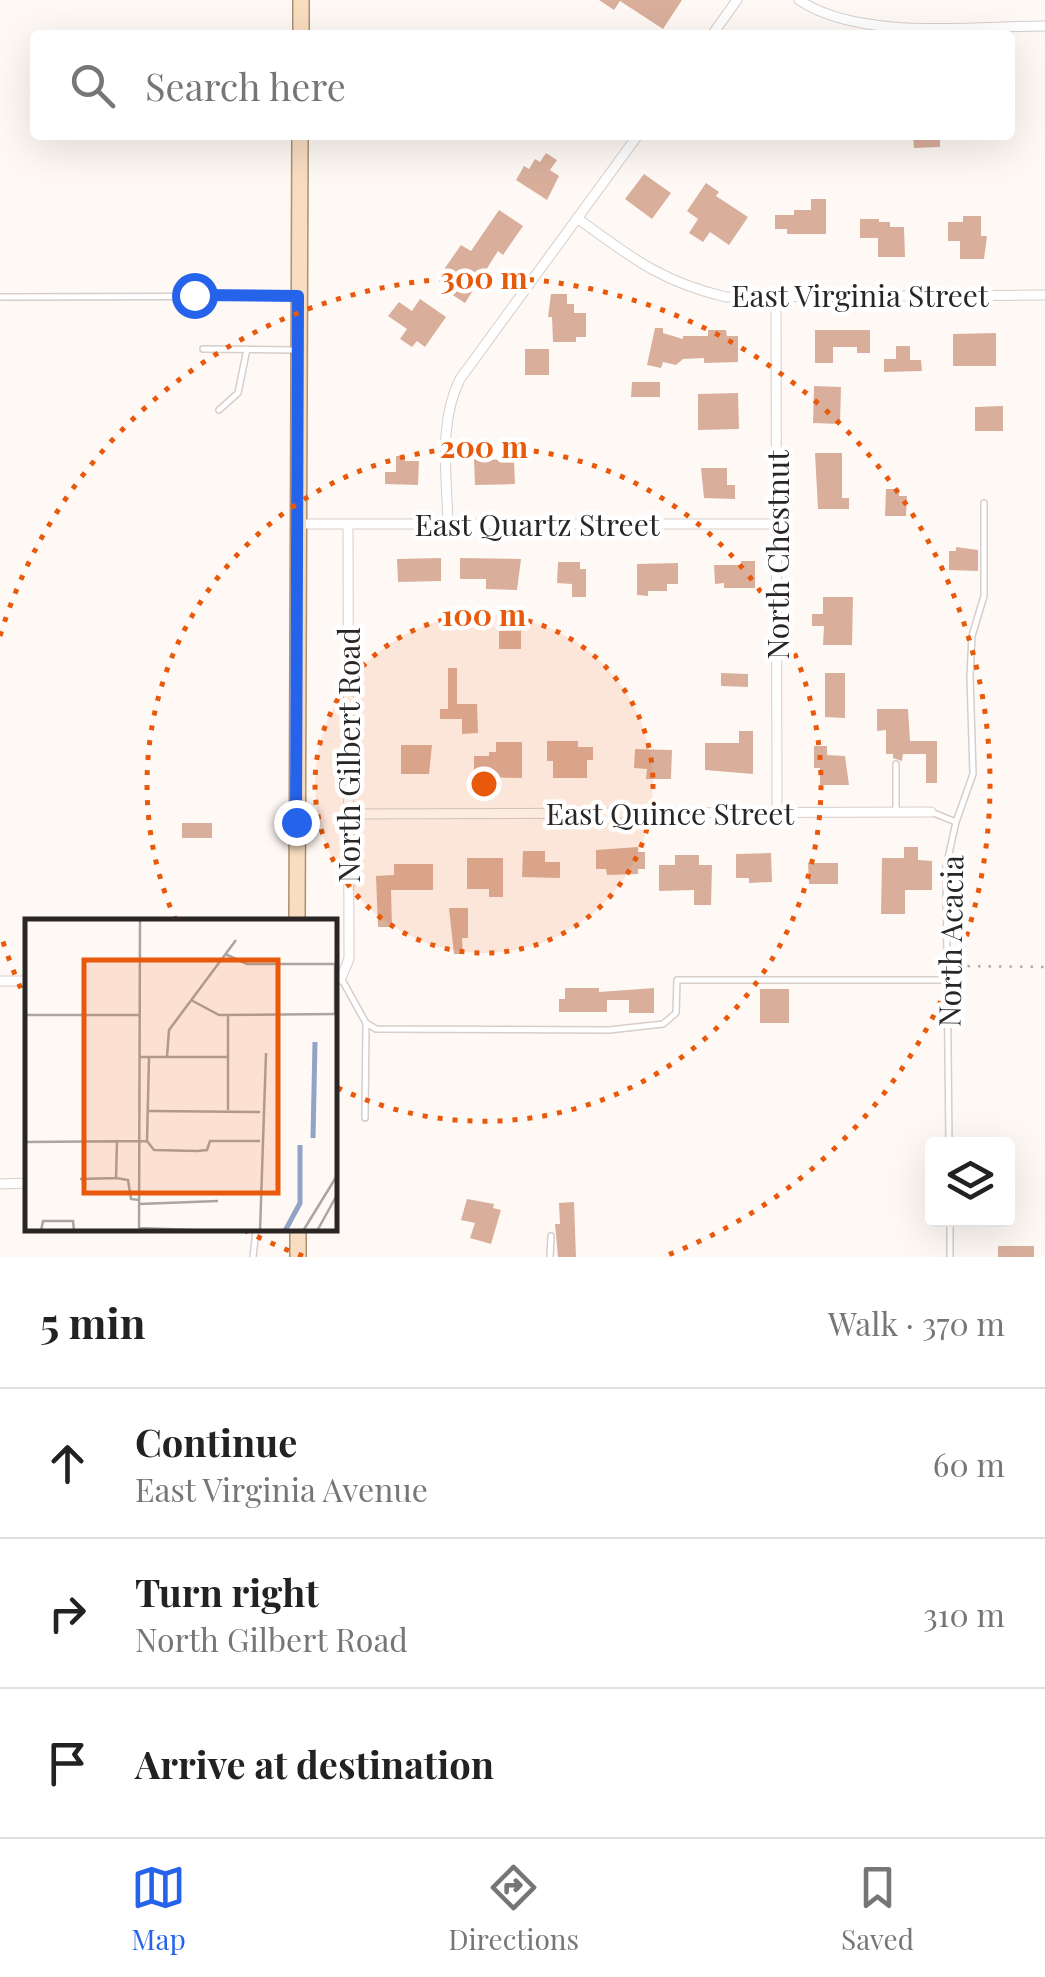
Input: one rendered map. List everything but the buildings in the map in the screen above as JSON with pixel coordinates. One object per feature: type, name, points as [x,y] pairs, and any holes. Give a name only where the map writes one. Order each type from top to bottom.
[{"type":"main road","points":[[301,30],[302,0]]},
{"type":"main road","name":"North Gilbert Road","points":[[297,919],[300,140]]},
{"type":"street","points":[[716,30],[737,0]]},
{"type":"street","points":[[798,0],[848,19],[878,25],[1045,26]]},
{"type":"street","points":[[448,524],[446,426],[452,394],[634,140]]},
{"type":"street","name":"East Virginia Street","points":[[577,218],[659,276],[726,297],[1045,296]]},
{"type":"street","name":"North Chestnut","points":[[776,297],[777,813]]},
{"type":"street","name":"East Quartz Street","points":[[296,524],[776,524]]},
{"type":"street","name":"North Gilbert Road","points":[[338,980],[349,959],[348,524]]},
{"type":"street","name":"East Quince Street","points":[[348,814],[932,812]]},
{"type":"street","points":[[0,1184],[25,1183]]},
{"type":"lane","points":[[0,297],[298,296]]},
{"type":"lane","points":[[203,350],[298,350]]},
{"type":"lane","points":[[219,410],[238,393],[248,350]]},
{"type":"lane","name":"North Acacia","points":[[949,1137],[946,867],[972,774],[970,676],[972,636],[984,596],[984,503]]},
{"type":"lane","points":[[896,764],[896,812]]},
{"type":"lane","points":[[932,812],[956,822]]},
{"type":"lane","points":[[338,980],[366,1023],[376,1029],[609,1030],[663,1024],[676,1013],[677,980],[946,980]]},
{"type":"lane","points":[[365,1118],[366,1023]]},
{"type":"lane","points":[[950,1227],[950,1257]]},
{"type":"lane","points":[[254,1257],[256,1232]]},
{"type":"lane","points":[[550,1257],[551,1236]]},
{"type":"path","points":[[946,966],[1045,967]]},
{"type":"route","points":[[194,295],[298,296],[296,822]]}]
